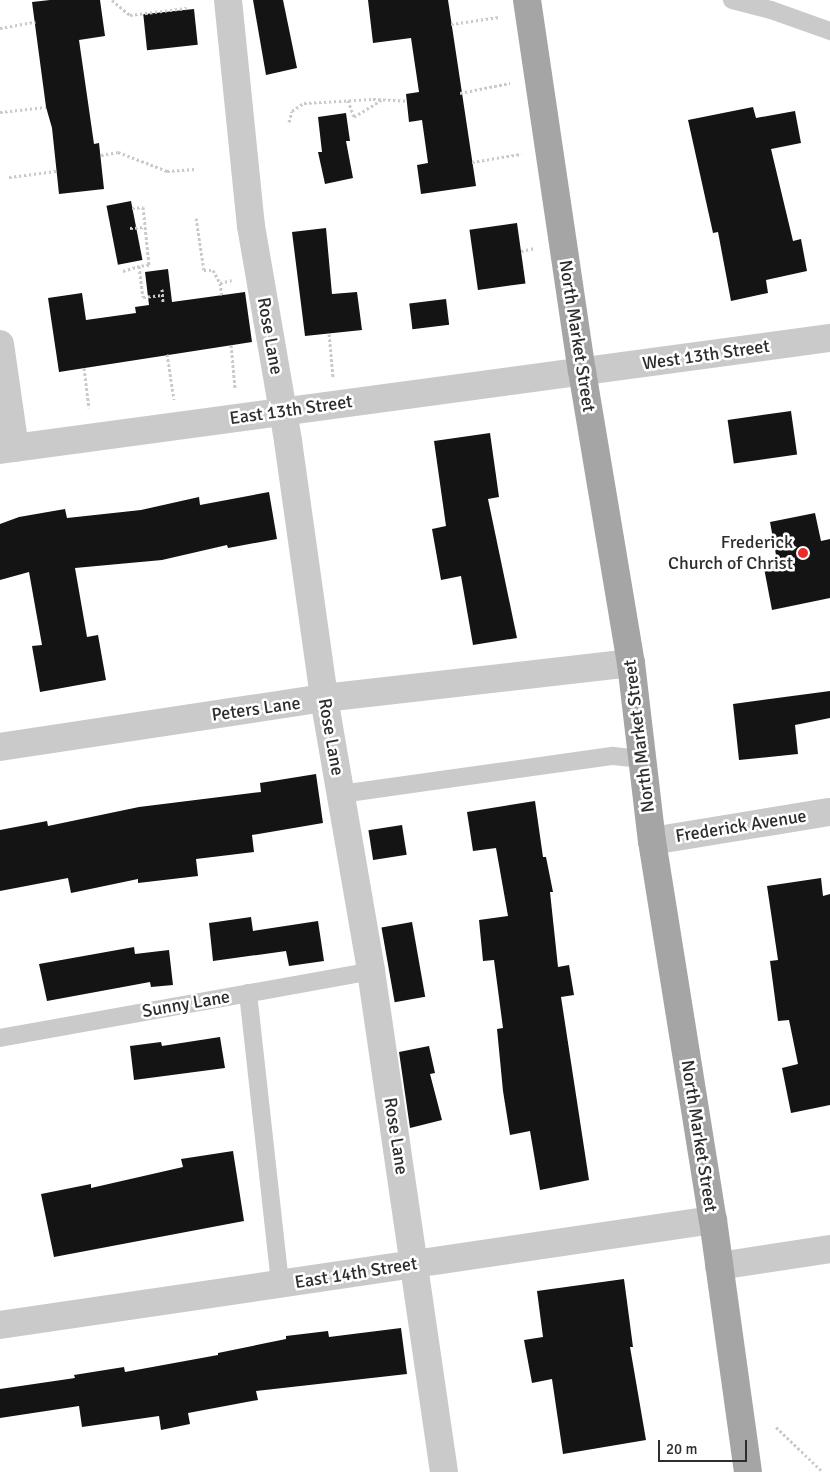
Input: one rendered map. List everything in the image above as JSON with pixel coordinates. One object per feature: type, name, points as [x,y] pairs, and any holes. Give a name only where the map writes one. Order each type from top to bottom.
[{"type":"main road","name":"North Market Street","points":[[527,0],[582,371],[631,663],[652,840],[720,1266],[748,1472]]},
{"type":"street","name":"Rose Lane","points":[[228,0],[251,226],[282,411],[324,698],[371,971],[444,1472]]},
{"type":"street","name":"West 13th Street","points":[[582,371],[830,338]]},
{"type":"street","points":[[0,344],[8,449]]},
{"type":"street","name":"East 13th Street","points":[[8,449],[582,371]]},
{"type":"street","name":"Peters Lane","points":[[0,747],[324,698],[631,663]]},
{"type":"street","name":"Frederick Avenue","points":[[652,840],[830,812]]},
{"type":"street","name":"East 14th Street","points":[[0,1325],[713,1220]]},
{"type":"street","points":[[720,1266],[830,1248]]},
{"type":"lane","points":[[732,0],[771,10],[830,30]]},
{"type":"lane","points":[[341,794],[613,756],[642,759]]},
{"type":"lane","name":"Sunny Lane","points":[[0,1038],[371,971]]},
{"type":"lane","points":[[248,993],[280,1285]]},
{"type":"path","points":[[112,0],[130,15],[187,8]]},
{"type":"path","points":[[451,24],[506,16]]},
{"type":"path","points":[[0,28],[35,22]]},
{"type":"path","points":[[460,93],[516,82]]},
{"type":"path","points":[[348,100],[354,117],[382,99]]},
{"type":"path","points":[[289,122],[292,111],[304,103],[382,99],[407,101]]},
{"type":"path","points":[[0,112],[46,107]]},
{"type":"path","points":[[101,155],[118,152],[168,171],[195,169]]},
{"type":"path","points":[[472,162],[527,153]]},
{"type":"path","points":[[9,177],[56,171]]},
{"type":"path","points":[[123,271],[149,265],[143,207],[132,208]]},
{"type":"path","points":[[196,218],[204,270],[213,270],[220,283]]},
{"type":"path","points":[[130,228],[145,227]]},
{"type":"path","points":[[520,251],[540,247]]},
{"type":"path","points":[[140,266],[143,297],[162,295]]},
{"type":"path","points":[[162,289],[163,303]]},
{"type":"path","points":[[329,334],[334,378]]},
{"type":"path","points":[[231,345],[236,392]]},
{"type":"path","points":[[167,354],[174,400]]},
{"type":"path","points":[[84,368],[90,411]]},
{"type":"path","points":[[776,1427],[823,1472]]},
{"type":"building","points":[[100,0],[105,36],[79,40],[94,144],[99,143],[104,189],[59,194],[52,128],[46,107],[32,2]]},
{"type":"building","points":[[253,0],[283,0],[297,68],[266,75]]},
{"type":"building","points":[[368,0],[448,0],[476,186],[421,194],[417,165],[428,163],[422,120],[409,122],[406,94],[419,92],[411,38],[373,43]]},
{"type":"building","points":[[194,9],[198,45],[147,50],[143,14]]},
{"type":"building","points":[[753,107],[756,118],[795,111],[801,143],[771,149],[793,241],[801,239],[807,271],[766,280],[768,293],[731,301],[718,232],[713,233],[688,120]]},
{"type":"building","points":[[346,113],[350,141],[346,141],[353,178],[325,184],[318,152],[322,152],[318,117]]},
{"type":"building","points":[[131,201],[142,260],[118,265],[106,206]]},
{"type":"building","points":[[517,223],[525,283],[478,290],[469,230]]},
{"type":"building","points":[[326,228],[332,294],[357,292],[362,330],[305,336],[292,232]]},
{"type":"building","points":[[168,269],[172,302],[245,292],[252,342],[59,372],[48,298],[82,293],[86,320],[136,313],[135,307],[149,305],[145,272]]},
{"type":"building","points":[[446,299],[449,325],[412,329],[409,304]]},
{"type":"building","points":[[791,411],[797,455],[734,463],[728,420]]},
{"type":"building","points":[[490,433],[499,497],[488,499],[517,638],[473,645],[461,576],[441,580],[432,529],[446,526],[434,441]]},
{"type":"building","points":[[269,492],[277,539],[228,548],[227,545],[162,560],[75,568],[87,637],[98,635],[106,680],[40,692],[32,646],[42,645],[29,572],[0,580],[0,524],[19,517],[65,509],[67,518],[141,510],[199,497],[200,505]]},
{"type":"building","name":"Frederick Church of Christ","points":[[815,513],[821,541],[830,539],[830,598],[772,610],[764,568],[778,566],[770,522]]},
{"type":"building","points":[[830,691],[830,718],[795,725],[798,754],[739,760],[733,704]]},
{"type":"building","points":[[316,774],[323,823],[252,835],[254,852],[196,859],[198,876],[138,883],[138,879],[71,893],[68,878],[0,891],[0,830],[47,821],[48,826],[139,807],[261,792],[260,783]]},
{"type":"building","points":[[535,801],[543,857],[546,857],[553,892],[550,892],[558,967],[569,965],[574,995],[561,997],[589,1180],[540,1190],[530,1131],[510,1135],[503,1091],[497,1029],[503,1028],[494,960],[483,961],[479,920],[508,916],[496,848],[473,851],[467,812]]},
{"type":"building","points":[[402,825],[407,855],[373,860],[368,830]]},
{"type":"building","points":[[821,878],[823,896],[830,894],[830,1105],[791,1113],[782,1068],[798,1064],[789,1020],[778,1021],[770,961],[778,960],[767,886]]},
{"type":"building","points":[[251,917],[253,931],[318,921],[324,961],[289,966],[286,951],[213,961],[209,923]]},
{"type":"building","points":[[412,922],[425,997],[395,1002],[381,927]]},
{"type":"building","points":[[134,947],[135,954],[169,950],[173,985],[151,987],[150,982],[47,1001],[39,964]]},
{"type":"building","points":[[220,1037],[225,1068],[134,1080],[130,1046],[161,1042],[162,1046]]},
{"type":"building","points":[[429,1046],[435,1073],[430,1074],[442,1120],[410,1128],[399,1052]]},
{"type":"building","points":[[233,1151],[244,1221],[54,1257],[41,1194],[91,1184],[91,1188],[183,1167],[181,1159]]},
{"type":"building","points":[[624,1279],[633,1347],[630,1347],[646,1440],[563,1454],[552,1379],[532,1383],[524,1340],[543,1337],[537,1291]]},
{"type":"building","points":[[401,1328],[407,1374],[256,1391],[258,1400],[188,1413],[190,1424],[161,1430],[159,1416],[82,1427],[79,1406],[0,1418],[0,1389],[75,1378],[74,1375],[124,1367],[125,1372],[218,1355],[218,1353],[286,1339],[286,1336],[328,1331],[329,1337]]},
{"type":"place","name":"Frederick Church of Christ","points":[[803,553]]}]
